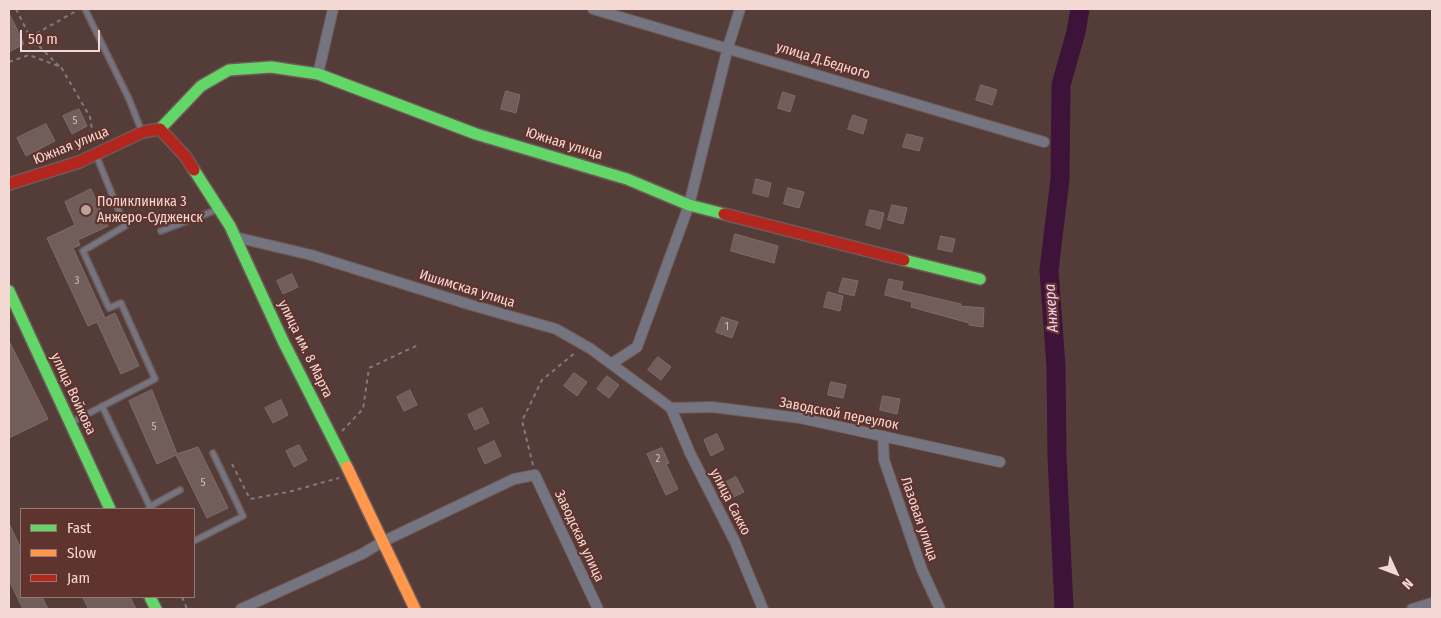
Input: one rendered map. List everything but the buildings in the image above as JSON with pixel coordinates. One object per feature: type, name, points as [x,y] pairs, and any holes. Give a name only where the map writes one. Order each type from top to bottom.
[{"type":"street","points":[[318,74],[333,9]]},
{"type":"street","name":"улица Д.Бедного","points":[[593,9],[728,47],[1044,142]]},
{"type":"street","points":[[611,364],[637,347],[689,205],[728,47],[740,9]]},
{"type":"street","name":"Южная улица","points":[[160,129],[200,86],[229,70],[271,67],[318,74],[476,134],[627,179],[689,205],[980,279]]},
{"type":"street","points":[[142,132],[160,129]]},
{"type":"street","name":"улица им. 8 Марта","points":[[160,129],[185,156],[235,237],[283,341],[415,609]]},
{"type":"street","name":"Южная улица","points":[[9,184],[39,176],[96,155],[142,132]]},
{"type":"street","name":"Ишимская улица","points":[[235,237],[311,255],[471,305],[556,329],[591,349],[671,408]]},
{"type":"street","name":"улица Войкова","points":[[9,291],[110,508]]},
{"type":"street","name":"Заводской переулок","points":[[671,408],[712,407],[800,418],[1000,462]]},
{"type":"street","name":"улица Сакко","points":[[671,408],[690,453],[735,542],[763,609]]},
{"type":"street","name":"Лазовая улица","points":[[883,436],[884,460],[922,570],[940,609]]},
{"type":"street","points":[[241,609],[362,554],[382,542],[514,479],[535,474]]},
{"type":"street","name":"Заводская улица","points":[[535,474],[598,609]]},
{"type":"street","points":[[1412,609],[1432,603]]},
{"type":"lane","points":[[85,9],[129,99],[142,132]]},
{"type":"lane","points":[[70,423],[155,379],[121,303],[109,308],[83,251],[125,226],[96,155]]},
{"type":"lane","points":[[160,231],[219,209]]},
{"type":"lane","points":[[102,406],[150,508],[180,490]]},
{"type":"lane","points":[[195,540],[243,516],[213,453]]},
{"type":"path","points":[[16,9],[30,36],[61,67],[90,117],[96,155]]},
{"type":"path","points":[[30,36],[80,9]]},
{"type":"path","points":[[9,62],[29,55],[61,67]]},
{"type":"path","points":[[333,440],[363,409],[369,368],[418,345]]},
{"type":"path","points":[[535,474],[522,421],[542,380],[581,349],[591,349]]},
{"type":"path","points":[[232,464],[250,499],[288,492],[350,475]]},
{"type":"waterway","name":"Анжера","points":[[1064,609],[1057,455],[1056,366],[1049,270],[1060,179],[1061,85],[1076,32],[1080,9]]},
{"type":"traffic: fast","points":[[160,129],[201,86],[229,70],[271,67],[318,74],[476,134],[627,179],[689,205],[724,214]]},
{"type":"traffic: fast","points":[[194,170],[230,226],[283,341],[347,467]]},
{"type":"traffic: fast","points":[[904,260],[980,279]]},
{"type":"traffic: fast","points":[[9,291],[110,508]]},
{"type":"traffic: fast","points":[[150,598],[156,609]]},
{"type":"traffic: slow","points":[[347,467],[415,609]]},
{"type":"traffic: jam","points":[[9,184],[79,162],[143,132],[160,129],[185,156],[194,170]]},
{"type":"traffic: jam","points":[[724,214],[904,260]]},
{"type":"place","name":"Поликлиника 3 Анжеро-Судженск","points":[[86,210]]}]
